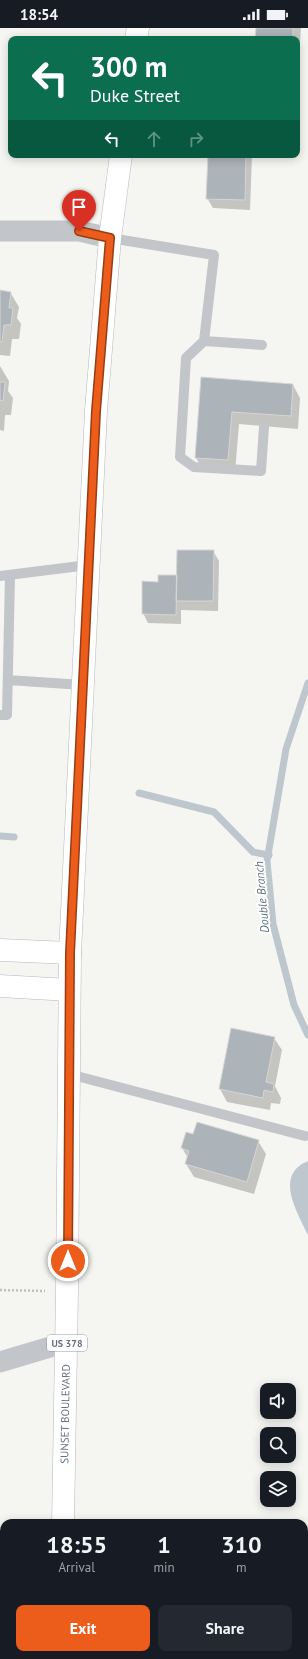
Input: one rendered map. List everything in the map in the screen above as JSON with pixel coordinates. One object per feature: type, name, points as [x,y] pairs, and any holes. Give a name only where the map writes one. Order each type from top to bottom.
[{"type":"main road","name":"SUNSET BOULEVARD","points":[[63,1519],[67,1342],[70,953],[96,411],[110,238],[121,158]]},
{"type":"main road","points":[[0,950],[70,953]]},
{"type":"main road","points":[[0,986],[69,990]]},
{"type":"street","points":[[0,231],[79,231],[110,238]]},
{"type":"street","points":[[0,1362],[67,1342]]},
{"type":"lane","points":[[110,238],[214,255],[204,341],[186,358],[180,457],[194,467],[261,471],[264,427]]},
{"type":"lane","points":[[204,341],[262,345]]},
{"type":"lane","points":[[0,715],[7,715],[8,680],[5,576],[88,565]]},
{"type":"lane","points":[[8,680],[83,685]]},
{"type":"lane","points":[[69,1074],[305,1136]]},
{"type":"path","points":[[0,1290],[67,1291]]},
{"type":"shaded area","points":[[308,1161],[308,1235],[294,1205],[290,1184],[292,1175],[298,1167]]},
{"type":"building","points":[[256,28],[293,28],[293,36],[255,36]]},
{"type":"building","points":[[208,158],[246,158],[245,200],[206,199]]},
{"type":"building","points":[[0,290],[11,292],[9,308],[13,308],[11,325],[4,325],[2,342],[0,342]]},
{"type":"building","points":[[201,377],[293,384],[291,416],[232,412],[228,460],[195,458]]},
{"type":"building","points":[[0,382],[5,382],[3,401],[0,400]]},
{"type":"building","points":[[177,550],[214,550],[213,601],[176,601]]},
{"type":"building","points":[[158,575],[177,575],[176,615],[142,614],[142,581],[158,582]]},
{"type":"building","points":[[231,1028],[275,1037],[266,1082],[274,1084],[273,1092],[264,1090],[263,1098],[219,1089]]},
{"type":"building","points":[[197,1122],[259,1140],[247,1182],[185,1164],[189,1151],[181,1148],[186,1132],[193,1134]]},
{"type":"waterway","name":"Double Branch","points":[[308,683],[286,749],[267,861],[273,924],[294,1005],[308,1035]]},
{"type":"waterway","name":"Double Branch","points":[[139,793],[214,812],[253,852],[269,855]]},
{"type":"waterway","name":"Double Branch","points":[[0,836],[14,837]]},
{"type":"route","points":[[68,1261],[70,953],[96,411],[110,238],[79,231]]}]
